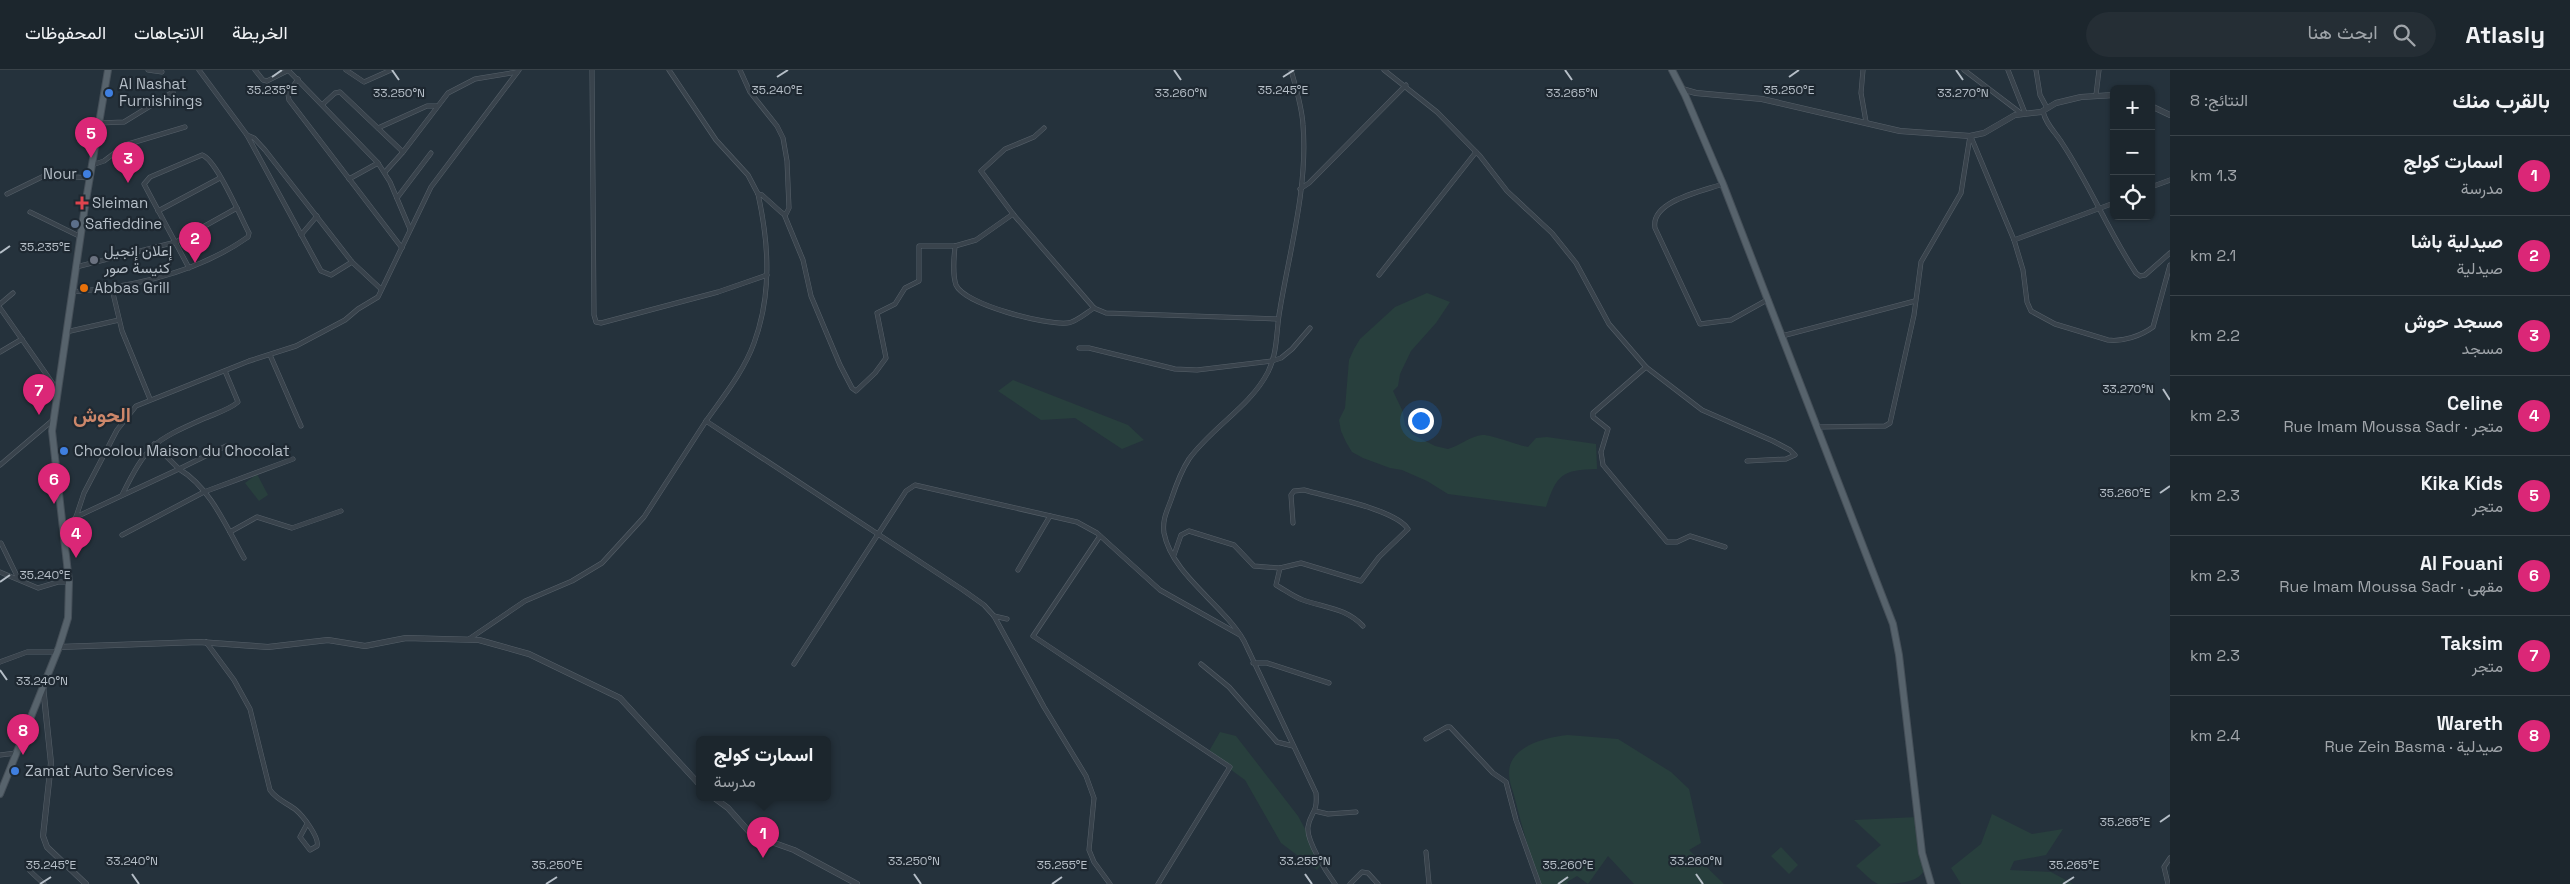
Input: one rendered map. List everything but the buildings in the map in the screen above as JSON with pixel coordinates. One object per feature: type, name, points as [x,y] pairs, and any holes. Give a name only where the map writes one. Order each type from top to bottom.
[{"type":"main road","points":[[0,794],[58,650],[68,618],[69,582],[52,445],[53,420],[108,70]]},
{"type":"main road","points":[[1672,70],[1688,101],[1723,184],[1886,604],[1896,637],[1922,853],[1931,884]]},
{"type":"street","points":[[148,70],[162,72]]},
{"type":"street","points":[[200,70],[247,135],[324,274],[334,274],[352,262]]},
{"type":"street","points":[[255,70],[263,80],[267,81],[289,70],[323,104],[378,162],[385,172],[410,228]]},
{"type":"street","points":[[346,70],[364,82],[391,70]]},
{"type":"street","points":[[592,70],[594,315],[596,322],[602,323],[684,301],[767,275]]},
{"type":"street","points":[[469,638],[525,601],[572,581],[602,563],[649,510],[740,370],[754,343],[765,301],[767,275],[766,245],[758,194],[748,175],[716,140],[669,70]]},
{"type":"street","points":[[740,70],[750,92],[777,126],[782,138],[787,161],[789,208],[784,214]]},
{"type":"street","points":[[1291,70],[1303,125],[1300,189],[1272,361],[1256,388],[1198,448],[1180,475],[1164,518],[1166,538],[1174,554],[1188,577],[1229,618],[1240,636],[1294,746],[1316,793],[1315,810],[1307,828],[1308,834],[1321,862],[1336,884]]},
{"type":"street","points":[[1384,70],[1406,85],[1437,112],[1476,152],[1507,192],[1547,228],[1568,253],[1585,278],[1609,324],[1646,367],[1702,410],[1772,441],[1790,450],[1795,455],[1786,459],[1747,461]]},
{"type":"street","points":[[1863,70],[1861,93],[1866,122]]},
{"type":"street","points":[[1964,70],[2024,113]]},
{"type":"street","points":[[2008,70],[2024,113]]},
{"type":"street","points":[[2036,70],[2040,95],[2045,109],[2045,120],[2071,157],[2100,208],[2107,225],[2138,275],[2145,275],[2170,253]]},
{"type":"street","points":[[2096,95],[2099,70]]},
{"type":"street","points":[[385,172],[403,152],[448,93],[466,82],[493,74],[518,71]]},
{"type":"street","points":[[64,533],[76,517],[84,493],[122,422],[136,406],[150,399],[296,346],[345,320],[358,309],[378,297],[424,198],[442,170],[518,71]]},
{"type":"street","points":[[298,79],[288,94],[289,100],[402,248]]},
{"type":"street","points":[[1300,189],[1309,183],[1406,85]]},
{"type":"street","points":[[1682,89],[1696,93],[1747,96],[1900,131],[1970,136],[1984,133],[2010,117],[2045,109],[2056,103],[2096,95],[2110,96]]},
{"type":"street","points":[[99,123],[124,122],[173,92]]},
{"type":"street","points":[[323,104],[334,93],[340,92],[403,152]]},
{"type":"street","points":[[1688,101],[1696,93]]},
{"type":"street","points":[[378,128],[427,106],[437,106]]},
{"type":"street","points":[[2155,108],[2170,115]]},
{"type":"street","points":[[92,165],[104,161],[125,145],[185,127]]},
{"type":"street","points":[[1044,128],[1034,137],[1005,150],[981,171],[1013,214],[1094,308],[1106,313],[1278,319]]},
{"type":"street","points":[[247,135],[254,138],[265,150],[352,262],[381,289]]},
{"type":"street","points":[[1970,136],[2014,240],[2024,270],[2027,302],[2031,312],[2056,324],[2108,340],[2117,341],[2132,337],[2153,327],[2170,265]]},
{"type":"street","points":[[1818,427],[1886,426],[1890,423],[1921,262],[1960,193],[1970,136]]},
{"type":"street","points":[[260,159],[265,150]]},
{"type":"street","points":[[1379,275],[1476,152]]},
{"type":"street","points":[[397,198],[431,153]]},
{"type":"street","points":[[72,292],[112,289],[169,275],[189,268],[248,237],[249,233],[237,208],[210,160],[202,155],[150,177],[144,184],[189,268]]},
{"type":"street","points":[[349,179],[378,162]]},
{"type":"street","points":[[7,194],[46,175],[90,178]]},
{"type":"street","points":[[158,211],[220,178]]},
{"type":"street","points":[[2155,186],[2170,180]]},
{"type":"street","points":[[1723,184],[1663,207],[1655,218],[1655,228],[1702,325],[1731,320],[1768,300]]},
{"type":"street","points":[[758,194],[762,195],[784,214],[803,260],[811,296],[840,365],[854,391],[872,376],[885,359],[885,348],[876,314],[898,301],[905,288],[919,281],[919,246],[955,246],[976,240],[1013,214]]},
{"type":"street","points":[[2014,240],[2110,204]]},
{"type":"street","points":[[76,267],[176,242],[237,208]]},
{"type":"street","points":[[30,212],[81,238]]},
{"type":"street","points":[[301,235],[318,216]]},
{"type":"street","points":[[955,246],[954,271],[956,285],[962,292],[980,302],[1042,321],[1069,324],[1094,308]]},
{"type":"street","points":[[112,289],[119,320],[150,399]]},
{"type":"street","points":[[14,293],[0,306],[58,391]]},
{"type":"street","points":[[1782,336],[1915,301]]},
{"type":"street","points":[[66,332],[119,320]]},
{"type":"street","points":[[1079,348],[1089,348],[1175,369],[1197,370],[1272,361],[1281,358],[1292,349],[1310,328]]},
{"type":"street","points":[[0,352],[22,338]]},
{"type":"street","points":[[270,355],[301,426]]},
{"type":"street","points":[[1646,367],[1593,413],[1593,416],[1605,425],[1608,431],[1601,450],[1603,465],[1667,542],[1676,542],[1690,536],[1725,547]]},
{"type":"street","points":[[122,495],[142,458],[154,444],[165,436],[236,404],[238,399],[225,371]]},
{"type":"street","points":[[0,465],[53,420]]},
{"type":"street","points":[[706,421],[877,536],[979,601],[994,616],[1044,707],[1086,776],[1094,798],[1089,850],[1094,862],[1110,884]]},
{"type":"street","points":[[154,444],[204,492],[230,532],[244,558]]},
{"type":"street","points":[[76,517],[226,446]]},
{"type":"street","points":[[122,535],[204,492],[293,459]]},
{"type":"street","points":[[794,664],[906,491],[915,485],[1077,522],[1100,536],[1160,590],[1240,636]]},
{"type":"street","points":[[1174,554],[1181,535],[1189,531],[1234,545],[1254,566],[1280,568],[1301,563],[1361,581],[1379,557],[1397,542],[1408,529],[1396,518],[1330,495],[1304,490],[1294,491],[1291,495],[1294,523]]},
{"type":"street","points":[[230,532],[257,517],[296,527],[341,511]]},
{"type":"street","points":[[1018,570],[1050,516]]},
{"type":"street","points":[[1100,536],[1033,636],[1230,767],[1158,884]]},
{"type":"street","points":[[1,543],[18,578]]},
{"type":"street","points":[[1280,568],[1276,584],[1300,599],[1343,611],[1353,616],[1363,626]]},
{"type":"street","points":[[0,572],[38,588],[58,582],[69,582]]},
{"type":"street","points":[[994,616],[1007,619]]},
{"type":"street","points":[[0,662],[27,652],[206,642],[268,647],[328,640],[365,646],[406,638],[469,638],[529,654],[614,695],[624,702],[642,724],[696,781]]},
{"type":"street","points":[[206,642],[234,680],[250,709],[270,790],[279,800],[297,811],[307,824],[318,842],[317,846],[310,850],[300,837],[307,824]]},
{"type":"street","points":[[1253,663],[1267,664],[1329,683]]},
{"type":"street","points":[[1201,664],[1229,687],[1277,742],[1294,746]]},
{"type":"street","points":[[43,686],[51,763],[43,836],[48,847],[85,884]]},
{"type":"street","points":[[1426,739],[1450,727],[1493,773],[1506,782],[1516,820],[1540,884]]},
{"type":"street","points":[[1,754],[16,753]]},
{"type":"street","points":[[718,801],[728,808],[752,835],[794,850],[857,884]]},
{"type":"street","points":[[1315,810],[1328,814],[1356,812]]},
{"type":"street","points":[[1426,852],[1429,884]]},
{"type":"street","points":[[2168,884],[2164,867],[2170,858]]},
{"type":"street","points":[[30,871],[44,884]]},
{"type":"street","points":[[1350,884],[1362,872],[1368,873],[1378,884]]},
{"type":"green space","points":[[1427,293],[1450,302],[1436,323],[1411,351],[1400,374],[1398,386],[1393,391],[1403,412],[1405,425],[1412,434],[1435,446],[1448,449],[1482,435],[1528,447],[1536,438],[1547,437],[1596,444],[1597,469],[1576,471],[1562,476],[1554,487],[1546,507],[1448,494],[1427,481],[1402,470],[1390,468],[1363,458],[1352,452],[1346,442],[1339,420],[1345,408],[1349,360],[1354,349],[1360,339],[1395,307]]},
{"type":"green space","points":[[1013,380],[1128,425],[1144,440],[1122,449],[1075,418],[1041,420],[998,391]]},
{"type":"green space","points":[[257,474],[268,495],[259,501],[245,483]]},
{"type":"green space","points":[[1220,732],[1236,736],[1298,816],[1323,862],[1317,870],[1281,843],[1245,780],[1208,753]]},
{"type":"green space","points":[[1568,735],[1618,739],[1671,772],[1689,789],[1701,843],[1689,850],[1724,884],[1634,884],[1608,856],[1588,884],[1577,876],[1567,882],[1568,884],[1539,884],[1510,783],[1509,773],[1515,756],[1522,750],[1540,741]]},
{"type":"green space","points":[[1992,814],[2032,834],[2063,829],[2046,855],[2014,861],[2010,870],[2051,872],[2073,884],[1961,884],[1951,868],[1981,844]]},
{"type":"green space","points":[[1917,817],[1924,870],[1921,875],[1911,881],[1878,884],[1856,866],[1881,845],[1854,820]]},
{"type":"green space","points":[[1781,847],[1798,865],[1789,874],[1771,856]]},
{"type":"place","name":"Al Nashat Furnishings","points":[[109,93]]},
{"type":"place","name":"Kika Kids","points":[[91,158]]},
{"type":"place","name":"Nour","points":[[87,174]]},
{"type":"place","name":"مسجد حوش","points":[[128,183]]},
{"type":"place","name":"Sleiman","points":[[82,203]]},
{"type":"place","name":"Safieddine","points":[[75,224]]},
{"type":"place","name":"إعلان إنجيل كنيسة صور","points":[[94,260]]},
{"type":"place","name":"صيدلية باشا","points":[[195,263]]},
{"type":"place","name":"Abbas Grill","points":[[84,288]]},
{"type":"place","name":"Taksim","points":[[39,415]]},
{"type":"place","name":"Chocolou Maison du Chocolat","points":[[64,451]]},
{"type":"place","name":"Al Fouani","points":[[54,504]]},
{"type":"place","name":"Celine","points":[[76,558]]},
{"type":"place","name":"Wareth","points":[[23,755]]},
{"type":"place","name":"Zamat Auto Services","points":[[15,771]]},
{"type":"place","name":"اسمارت كولج","points":[[763,858]]},
{"type":"district","name":"الحوش","points":[[102,415]]}]
